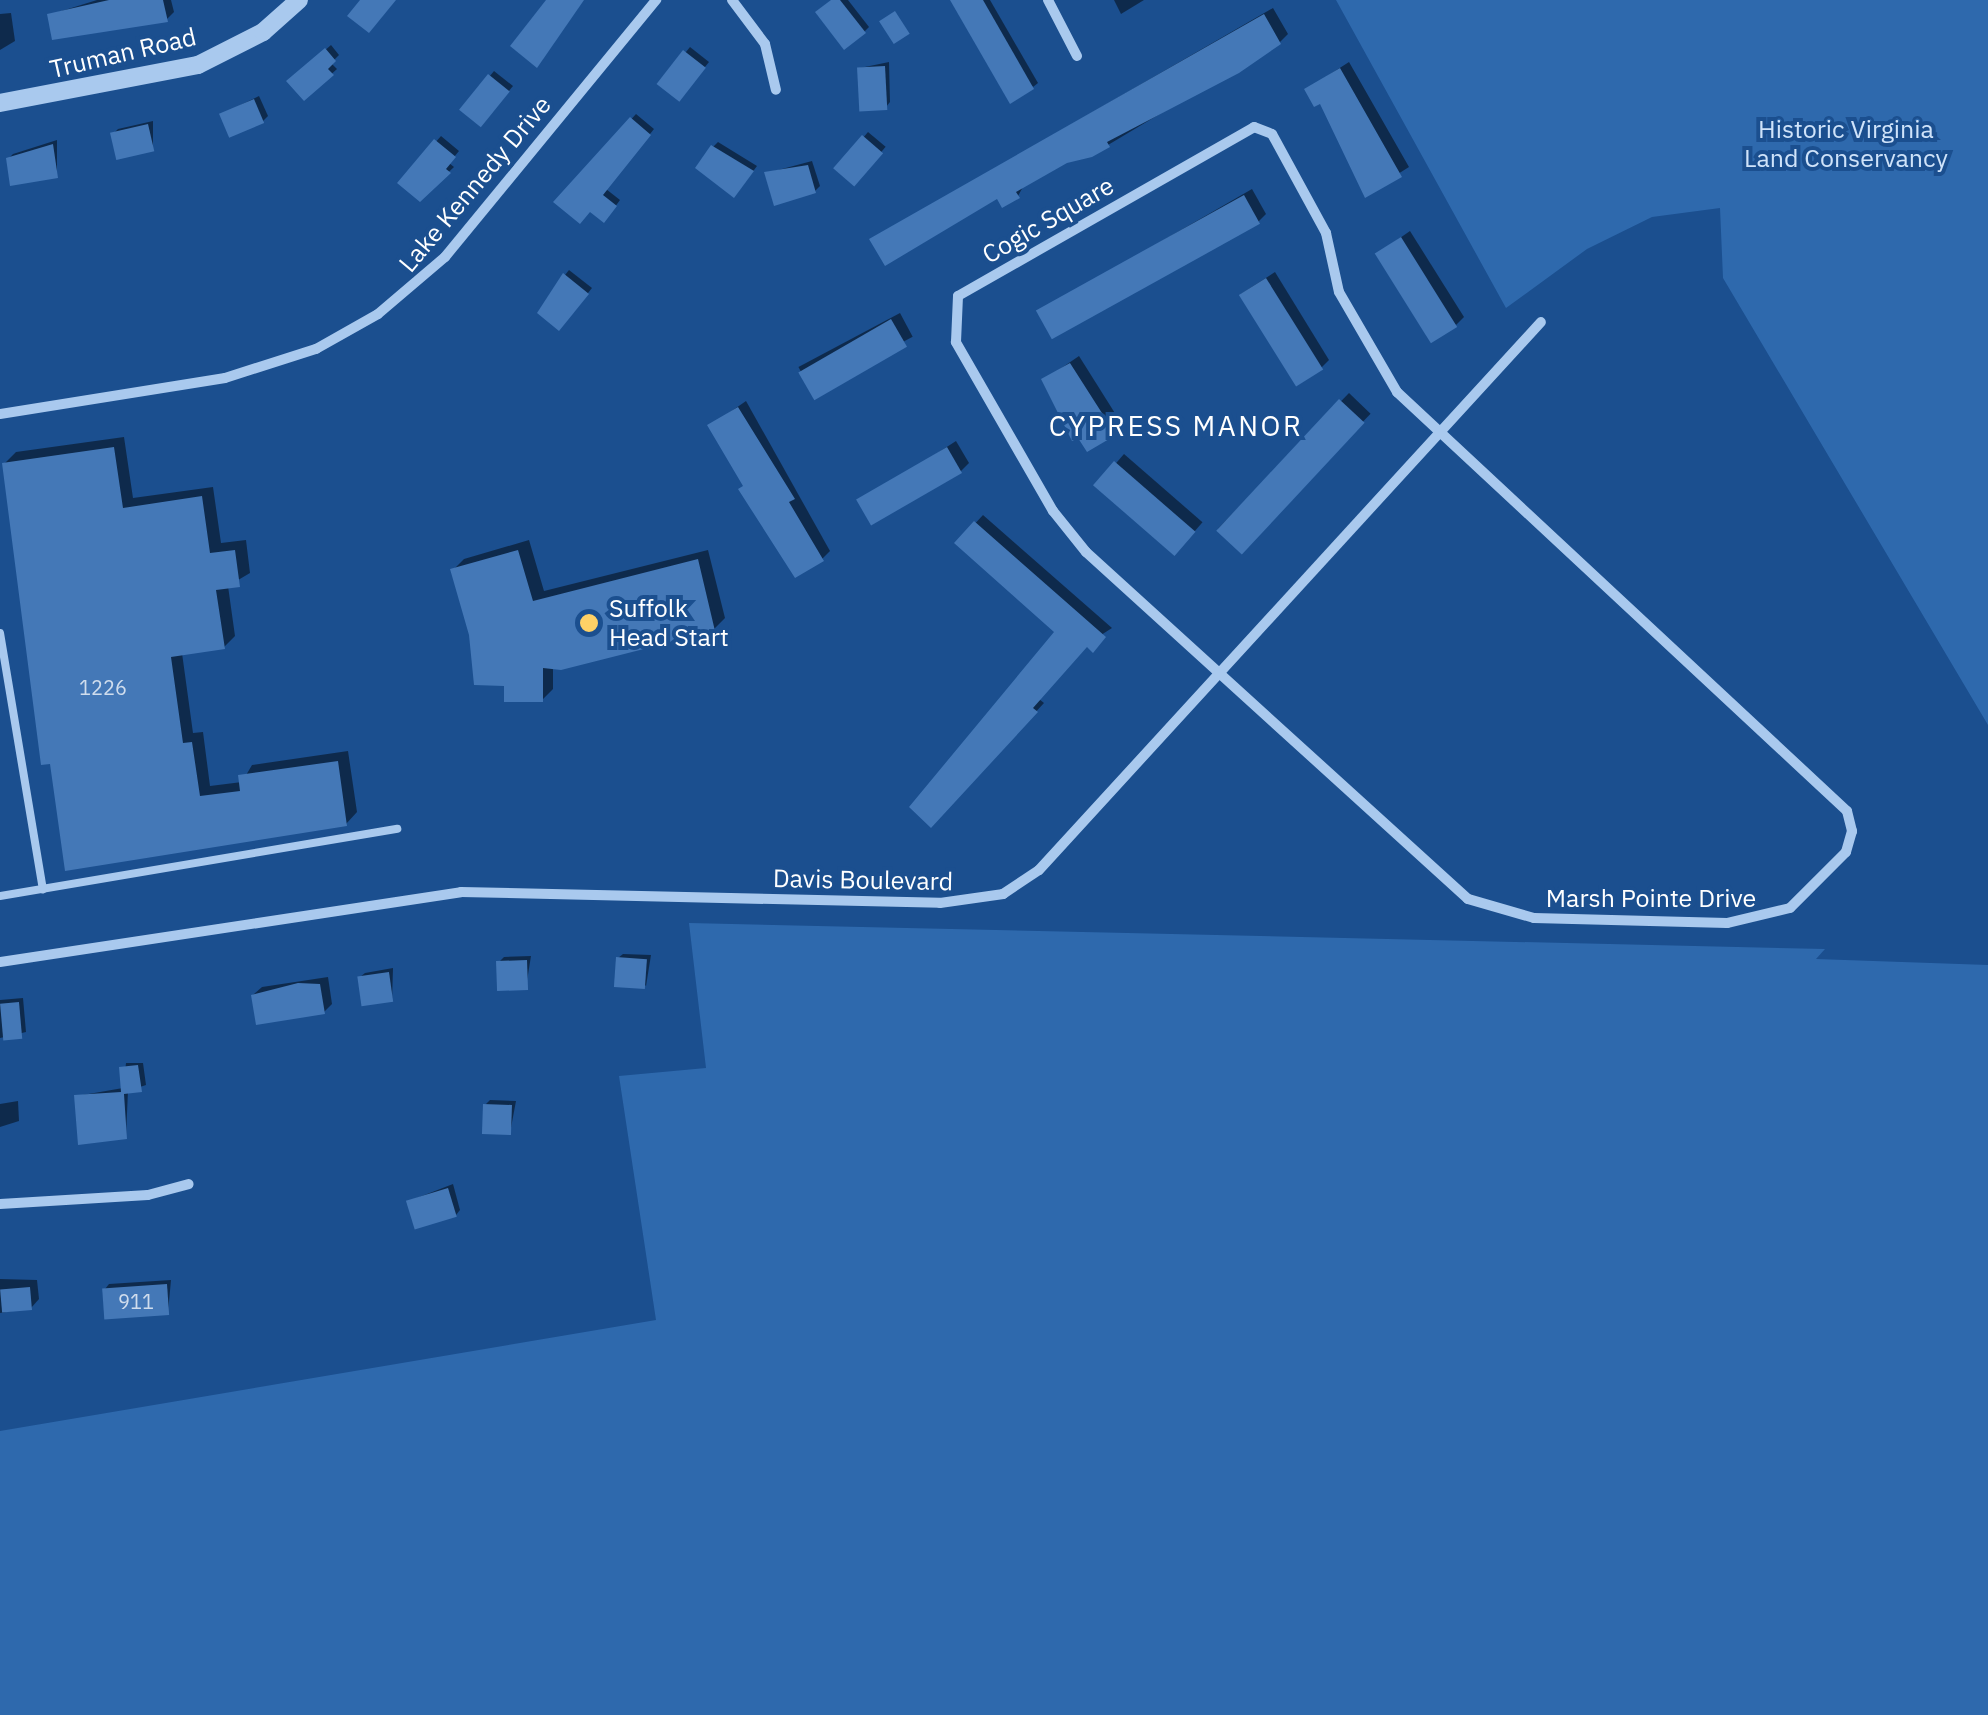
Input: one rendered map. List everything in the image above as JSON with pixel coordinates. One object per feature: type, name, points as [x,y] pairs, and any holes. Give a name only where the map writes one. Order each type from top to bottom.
[{"type":"street","name":"Truman Road","points":[[0,102],[198,64],[263,32],[298,0]]},
{"type":"street","name":"Lake Kennedy Drive","points":[[0,414],[225,378],[316,349],[378,314],[445,257],[656,0]]},
{"type":"street","points":[[732,0],[765,44],[776,90]]},
{"type":"street","points":[[1048,0],[1077,56]]},
{"type":"street","name":"Cogic Square","points":[[1219,673],[1086,552],[1053,511],[956,342],[958,296],[1238,132],[1262,127],[1326,232],[1339,292],[1391,384],[1436,432]]},
{"type":"street","name":"Davis Boulevard","points":[[0,962],[461,892],[983,900],[1039,870],[1436,432],[1541,322]]},
{"type":"street","name":"Marsh Pointe Drive","points":[[1219,673],[1452,886],[1488,909],[1534,918],[1743,922],[1790,908],[1818,884],[1850,842],[1851,821],[1840,803],[1436,432]]},
{"type":"street","points":[[0,1204],[148,1194],[189,1184]]},
{"type":"lane","points":[[0,634],[43,889]]},
{"type":"lane","points":[[0,896],[397,828]]},
{"type":"green space","name":"Historic Virginia Land Conservancy","points":[[1336,0],[1988,0],[1988,725],[1723,278],[1720,208],[1652,217],[1587,249],[1506,308]]},
{"type":"green space","points":[[689,923],[1825,949],[1816,959],[1988,965],[1988,1715],[0,1715],[0,1431],[656,1320],[619,1076],[706,1068]]},
{"type":"building","points":[[109,0],[163,0],[168,22],[52,40],[47,14]]},
{"type":"building","points":[[360,0],[396,0],[369,33],[347,16]]},
{"type":"building","points":[[546,0],[584,0],[537,68],[510,46]]},
{"type":"building","points":[[831,0],[840,0],[866,33],[844,50],[815,12]]},
{"type":"building","points":[[950,0],[983,0],[1034,89],[1010,104]]},
{"type":"building","points":[[895,11],[910,34],[894,44],[879,21]]},
{"type":"building","points":[[1264,14],[1281,44],[1239,73],[1107,142],[1110,147],[1092,157],[1067,163],[1016,192],[1020,198],[1002,208],[997,199],[885,266],[869,239]]},
{"type":"building","points":[[325,48],[336,61],[328,69],[334,75],[304,101],[286,81]]},
{"type":"building","points":[[683,50],[706,68],[679,102],[657,84]]},
{"type":"building","points":[[885,66],[887,110],[859,111],[857,67]]},
{"type":"building","points":[[1340,68],[1402,177],[1365,198],[1320,104],[1314,107],[1304,89]]},
{"type":"building","points":[[488,74],[510,92],[481,127],[459,110]]},
{"type":"building","points":[[254,99],[264,123],[229,138],[219,114]]},
{"type":"building","points":[[630,117],[651,135],[603,195],[617,206],[604,223],[590,212],[580,224],[553,202]]},
{"type":"building","points":[[148,124],[154,151],[116,160],[110,133]]},
{"type":"building","points":[[862,135],[883,153],[854,187],[833,168]]},
{"type":"building","points":[[434,139],[456,157],[446,169],[451,173],[420,202],[397,183]]},
{"type":"building","points":[[53,144],[58,178],[10,186],[6,158]]},
{"type":"building","points":[[711,145],[754,171],[734,198],[695,168]]},
{"type":"building","points":[[808,165],[816,193],[774,206],[764,172]]},
{"type":"building","points":[[1244,195],[1260,224],[1052,339],[1036,310]]},
{"type":"building","points":[[1401,237],[1457,327],[1431,343],[1375,253]]},
{"type":"building","points":[[563,273],[589,294],[559,331],[537,313]]},
{"type":"building","points":[[1266,278],[1323,370],[1296,387],[1239,295]]},
{"type":"building","points":[[891,319],[907,347],[814,400],[798,373]]},
{"type":"building","points":[[1070,363],[1116,435],[1087,452],[1078,438],[1072,441],[1041,379]]},
{"type":"building","points":[[1339,399],[1365,423],[1242,555],[1216,531]]},
{"type":"building","points":[[738,407],[795,499],[789,502],[824,561],[795,578],[738,489],[743,486],[707,425]]},
{"type":"building","points":[[114,447],[123,508],[202,496],[210,553],[235,550],[240,587],[216,590],[225,649],[171,657],[183,743],[192,742],[200,796],[240,791],[238,775],[338,761],[347,826],[65,871],[50,764],[41,765],[2,463]]},
{"type":"building","points":[[947,447],[962,473],[871,525],[856,500]]},
{"type":"building","points":[[1114,461],[1196,532],[1175,556],[1093,485]]},
{"type":"building","points":[[974,521],[1106,637],[1093,653],[1087,647],[1033,708],[1038,712],[931,828],[909,807],[1054,632],[954,543]]},
{"type":"building","name":"Suffolk Head Start","points":[[518,550],[533,601],[698,559],[715,631],[561,670],[543,668],[543,702],[504,702],[504,686],[474,685],[469,635],[450,569]]},
{"type":"building","points":[[616,957],[647,959],[645,989],[614,987]]},
{"type":"building","points":[[527,960],[528,990],[497,991],[496,961]]},
{"type":"building","points":[[389,972],[393,1002],[361,1006],[357,976]]},
{"type":"building","points":[[298,983],[320,984],[325,1014],[256,1025],[251,995]]},
{"type":"building","points":[[19,1002],[22,1039],[3,1041],[0,1004]]},
{"type":"building","points":[[138,1065],[142,1092],[124,1094],[127,1139],[78,1145],[74,1095],[121,1092],[119,1067]]},
{"type":"building","points":[[483,1104],[512,1105],[511,1135],[482,1134]]},
{"type":"building","points":[[448,1188],[457,1217],[415,1230],[406,1201]]},
{"type":"building","points":[[167,1284],[169,1315],[104,1319],[102,1289]]},
{"type":"building","points":[[30,1287],[32,1310],[2,1313],[0,1290]]},
{"type":"place","name":"Suffolk Head Start","points":[[589,623]]},
{"type":"district","name":"CYPRESS MANOR","points":[[1176,426]]}]
